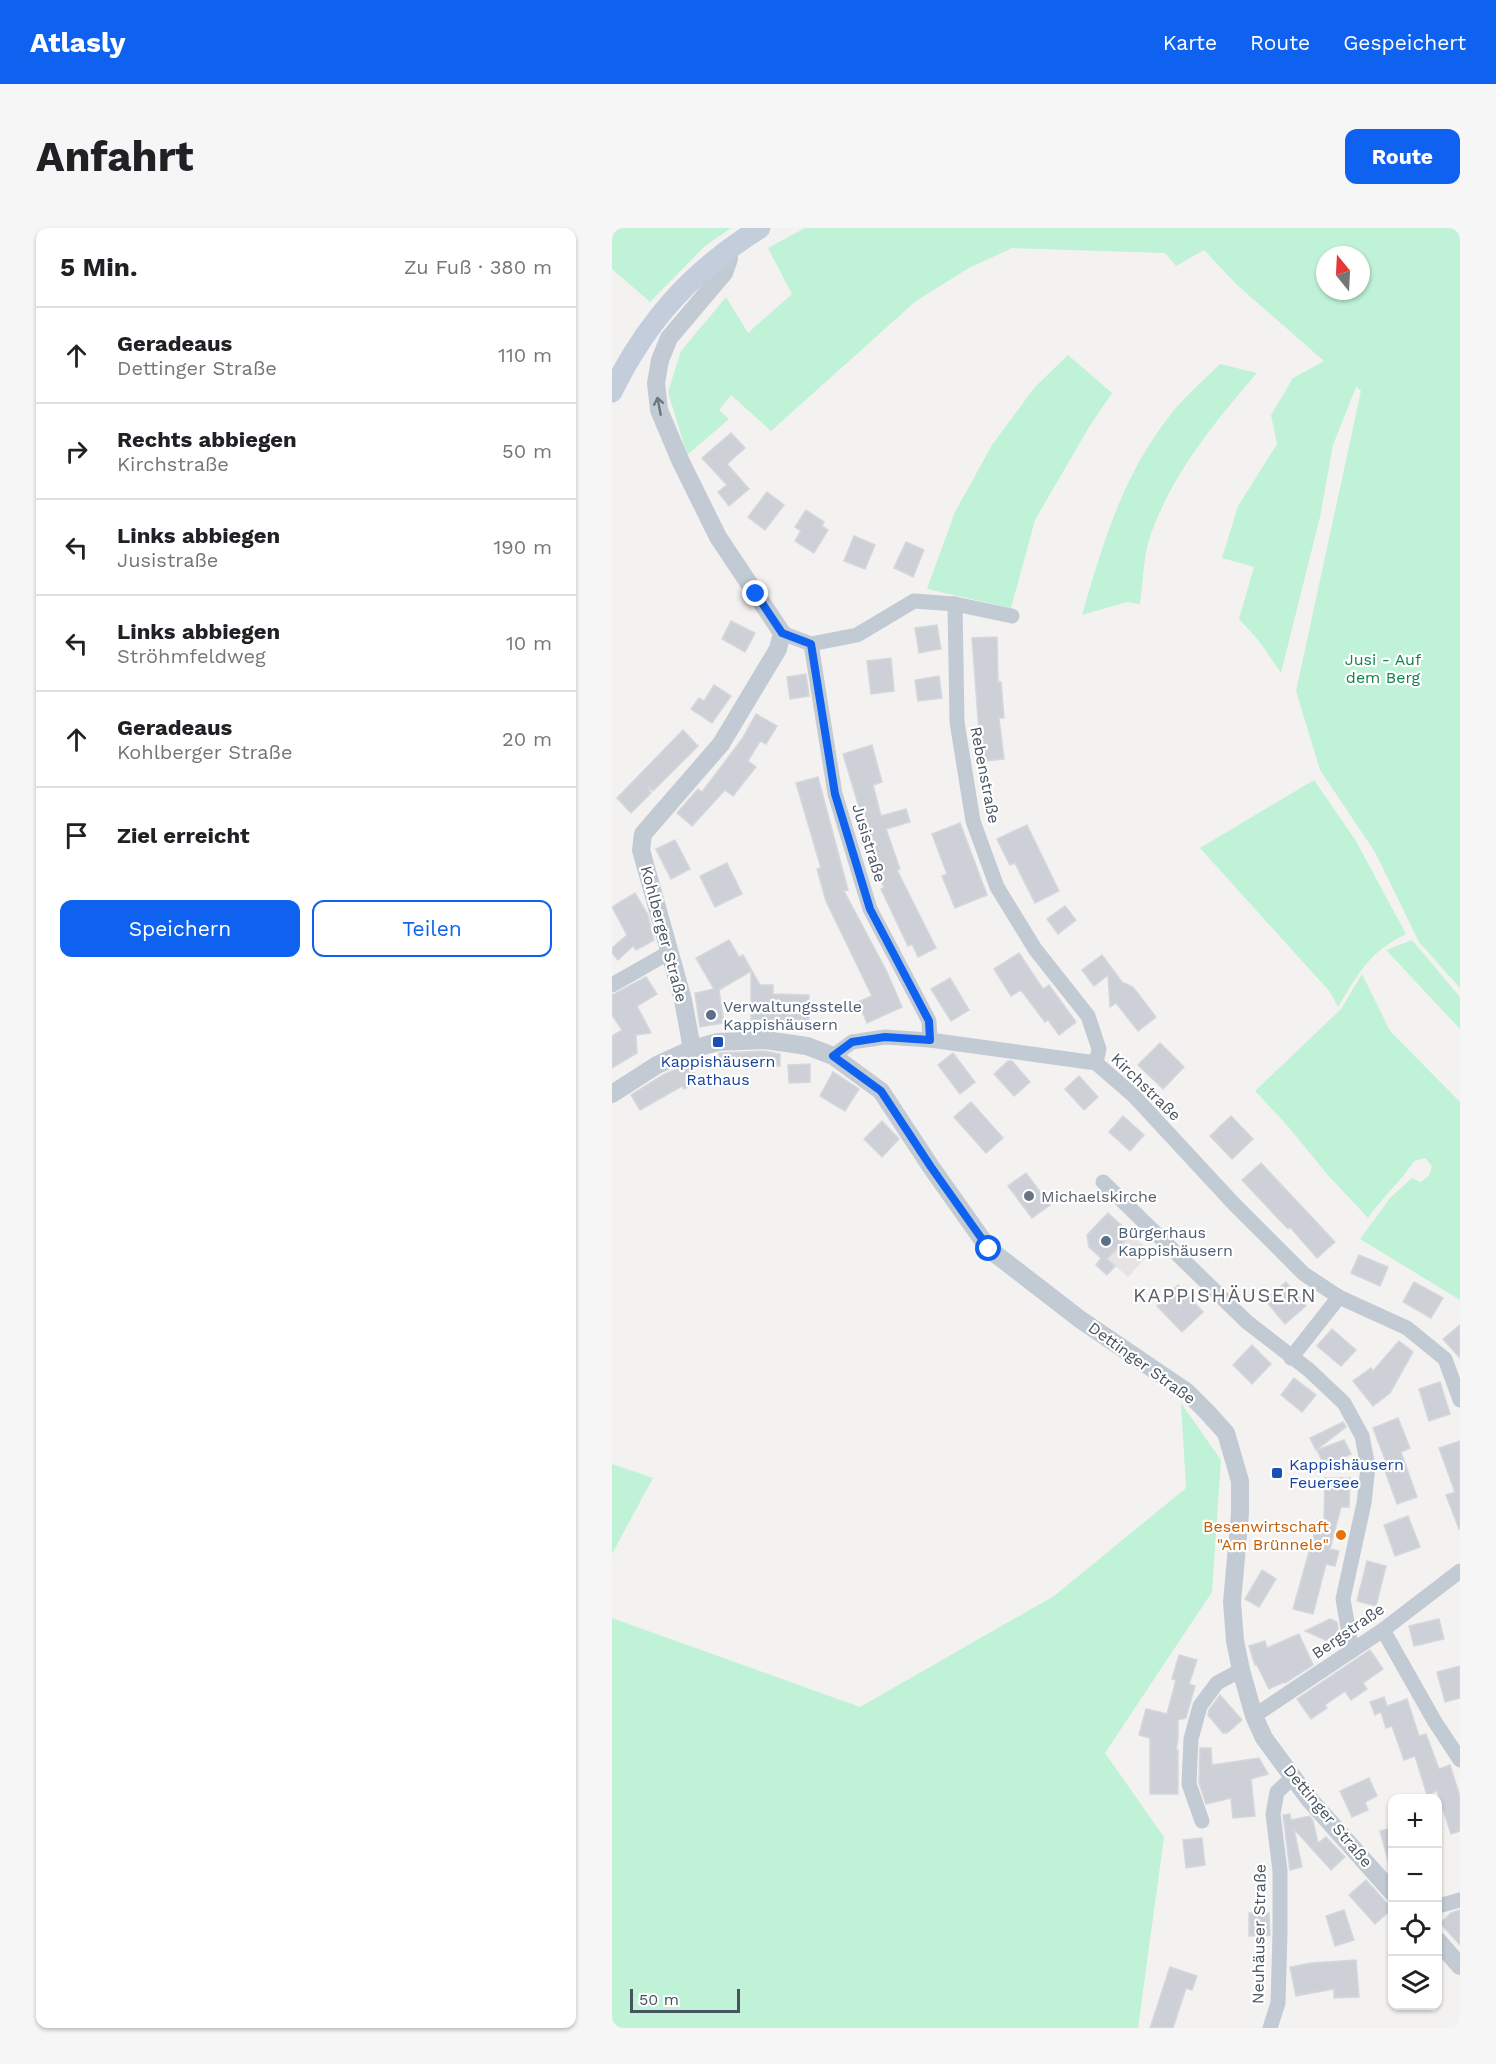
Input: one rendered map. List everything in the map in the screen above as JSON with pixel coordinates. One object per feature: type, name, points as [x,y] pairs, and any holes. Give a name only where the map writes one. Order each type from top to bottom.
[{"type":"main road","points":[[612,392],[640,340],[681,290],[729,248],[760,228]]},
{"type":"street","points":[[729,248],[729,260],[724,273],[669,338],[660,360],[656,382],[659,410],[680,460],[718,537],[782,633],[811,644],[857,635],[914,601],[955,604],[1012,616]]},
{"type":"street","name":"Rebenstraße","points":[[955,604],[957,722],[973,821],[997,887],[1035,949],[1088,1016],[1099,1049],[1096,1063]]},
{"type":"street","name":"Kohlberger Straße","points":[[692,1049],[683,1000],[641,850],[643,834],[722,744],[778,649],[782,633]]},
{"type":"street","name":"Jusistraße","points":[[811,644],[835,794],[844,825],[870,909],[929,1021],[930,1040]]},
{"type":"street","points":[[612,985],[668,953]]},
{"type":"street","name":"Kirchstraße","points":[[833,1056],[852,1042],[885,1037],[930,1040],[1096,1063],[1133,1095],[1234,1204],[1304,1274],[1339,1297],[1407,1328],[1445,1359],[1460,1400]]},
{"type":"street","name":"Dettinger Straße","points":[[612,1094],[657,1065],[692,1049],[718,1042],[765,1040],[807,1046],[833,1056],[881,1091],[989,1249],[1081,1320],[1187,1392],[1226,1433],[1240,1481],[1240,1514],[1232,1602],[1235,1641],[1254,1716],[1263,1738],[1294,1776],[1309,1799],[1388,1888]]},
{"type":"street","points":[[1103,1182],[1247,1322],[1309,1370],[1344,1403],[1362,1436],[1368,1467],[1364,1503],[1348,1585],[1343,1599],[1352,1651]]},
{"type":"street","points":[[1291,1358],[1339,1297]]},
{"type":"street","name":"Bergstraße","points":[[1254,1716],[1383,1630],[1460,1571]]},
{"type":"street","points":[[1383,1630],[1435,1722],[1460,1760]]},
{"type":"street","points":[[1202,1821],[1189,1784],[1191,1739],[1200,1706],[1217,1683],[1241,1670]]},
{"type":"street","name":"Neuhäuser Straße","points":[[1270,2028],[1278,2003],[1279,1980],[1280,1871],[1273,1814],[1277,1792],[1294,1776]]},
{"type":"street","points":[[1442,1905],[1460,1900]]},
{"type":"street","points":[[1442,1946],[1460,1966]]},
{"type":"shaded area","points":[[1131,1234],[1151,1252],[1128,1277],[1107,1259]]},
{"type":"green space","points":[[612,228],[731,228],[705,246],[650,302],[612,269]]},
{"type":"green space","name":"Jusi - Auf dem Berg","points":[[805,228],[1460,228],[1460,988],[1419,942],[1375,852],[1320,770],[1296,691],[1361,391],[1356,387],[1333,445],[1320,517],[1281,673],[1259,641],[1239,619],[1254,567],[1222,558],[1238,506],[1277,444],[1271,415],[1293,378],[1324,361],[1236,284],[1204,250],[1176,266],[1165,253],[1012,248],[969,268],[916,301],[771,431],[731,395],[719,410],[729,419],[687,455],[668,392],[681,351],[726,297],[748,333],[792,294],[768,248]]},
{"type":"green space","points":[[1068,355],[1112,393],[1089,427],[1035,520],[1011,608],[927,589],[955,512],[992,445],[1034,388]]},
{"type":"green space","points":[[1220,364],[1257,373],[1209,431],[1169,494],[1149,540],[1140,604],[1127,602],[1082,615],[1116,510],[1140,461],[1176,407]]},
{"type":"green space","points":[[1314,780],[1356,841],[1406,934],[1374,956],[1359,974],[1338,1007],[1330,992],[1200,848]]},
{"type":"green space","points":[[1412,940],[1460,997],[1460,1029],[1386,950]]},
{"type":"green space","points":[[1362,974],[1390,1031],[1460,1102],[1460,1300],[1360,1239],[1390,1198],[1412,1178],[1420,1182],[1429,1176],[1432,1166],[1425,1158],[1414,1161],[1368,1218],[1255,1091],[1341,1009]]},
{"type":"green space","points":[[1181,1403],[1221,1460],[1212,1592],[1105,1753],[1164,1837],[1138,2028],[612,2028],[612,1618],[860,1707],[1054,1596],[1186,1488]]},
{"type":"green space","points":[[612,1464],[653,1478],[612,1554]]},
{"type":"building","points":[[731,433],[745,448],[727,464],[749,489],[729,506],[718,492],[727,485],[702,458]]},
{"type":"building","points":[[767,492],[784,505],[765,530],[748,517]]},
{"type":"building","points":[[806,510],[824,522],[822,526],[828,530],[814,553],[795,541],[801,531],[795,527]]},
{"type":"building","points":[[854,536],[875,545],[865,569],[844,561]]},
{"type":"building","points":[[906,542],[924,550],[913,577],[894,568]]},
{"type":"building","points":[[731,621],[755,633],[745,652],[722,639]]},
{"type":"building","points":[[937,625],[941,649],[919,653],[915,628]]},
{"type":"building","points":[[997,637],[998,682],[1001,682],[1004,718],[999,718],[1004,759],[977,762],[974,733],[979,732],[972,638]]},
{"type":"building","points":[[891,658],[894,691],[871,694],[867,661]]},
{"type":"building","points":[[806,674],[809,696],[790,699],[787,677]]},
{"type":"building","points":[[939,676],[942,698],[918,701],[915,680]]},
{"type":"building","points":[[714,685],[731,696],[712,723],[691,709],[699,698],[704,701]]},
{"type":"building","points":[[756,714],[777,726],[766,744],[760,741],[748,761],[756,767],[733,796],[725,790],[692,826],[677,813],[698,789],[702,792],[742,739]]},
{"type":"building","points":[[683,730],[698,746],[653,791],[648,786],[651,793],[631,813],[617,798]]},
{"type":"building","points":[[872,745],[882,782],[873,785],[881,816],[906,809],[910,822],[886,829],[900,869],[897,870],[936,948],[918,957],[912,944],[908,946],[881,889],[884,888],[875,862],[871,863],[865,846],[870,844],[843,754]]},
{"type":"building","points":[[818,777],[848,890],[844,891],[887,972],[902,1007],[867,1023],[858,1002],[872,996],[826,901],[817,869],[821,868],[796,783]]},
{"type":"building","points":[[960,823],[987,895],[955,908],[942,876],[947,874],[932,834]]},
{"type":"building","points":[[1027,825],[1059,891],[1035,903],[1015,863],[1010,865],[997,839]]},
{"type":"building","points":[[675,840],[690,869],[671,879],[656,849]]},
{"type":"building","points":[[727,863],[742,894],[715,907],[700,876]]},
{"type":"building","points":[[635,893],[648,915],[654,940],[636,950],[633,946],[618,960],[612,953],[612,948],[627,935],[612,907]]},
{"type":"building","points":[[1065,906],[1076,920],[1058,934],[1047,919]]},
{"type":"building","points":[[729,940],[739,957],[743,955],[760,985],[773,985],[773,994],[809,995],[809,1021],[773,1021],[773,1030],[751,1029],[751,971],[719,990],[724,1023],[700,1027],[695,993],[714,989],[696,958]]},
{"type":"building","points":[[1019,953],[1043,989],[1049,985],[1076,1022],[1059,1035],[1048,1020],[1045,1022],[1021,990],[1011,996],[994,969]]},
{"type":"building","points":[[1102,955],[1122,982],[1133,987],[1156,1017],[1138,1031],[1116,1003],[1110,1007],[1108,975],[1094,986],[1082,970]]},
{"type":"building","points":[[646,977],[657,994],[637,1006],[651,1033],[636,1035],[637,1053],[612,1068],[612,1036],[622,1030],[612,1015],[612,995]]},
{"type":"building","points":[[950,978],[969,1010],[951,1021],[931,989]]},
{"type":"building","points":[[1160,1043],[1184,1067],[1163,1089],[1138,1065]]},
{"type":"building","points":[[764,1051],[780,1054],[780,1066],[719,1066],[719,1053]]},
{"type":"building","points":[[953,1053],[975,1082],[960,1094],[938,1065]]},
{"type":"building","points":[[1008,1061],[1012,1061],[1030,1082],[1014,1096],[994,1074]]},
{"type":"building","points":[[689,1063],[698,1081],[684,1089],[682,1086],[640,1110],[631,1095],[663,1075]]},
{"type":"building","points":[[810,1064],[810,1082],[789,1083],[788,1065]]},
{"type":"building","points":[[833,1072],[859,1089],[845,1111],[820,1096]]},
{"type":"building","points":[[1079,1076],[1098,1097],[1084,1110],[1065,1089]]},
{"type":"building","points":[[971,1102],[1003,1138],[986,1153],[954,1117]]},
{"type":"building","points":[[1123,1116],[1144,1135],[1130,1151],[1109,1132]]},
{"type":"building","points":[[1231,1116],[1253,1139],[1232,1159],[1210,1136]]},
{"type":"building","points":[[882,1121],[899,1139],[882,1157],[864,1139]]},
{"type":"building","points":[[1261,1163],[1335,1242],[1317,1258],[1290,1227],[1288,1229],[1242,1180]]},
{"type":"building","name":"Michaelskirche","points":[[1026,1173],[1050,1205],[1032,1218],[1008,1186]]},
{"type":"building","name":"Bürgerhaus Kappishäusern","points":[[1108,1213],[1131,1234],[1107,1259],[1115,1266],[1107,1275],[1096,1265],[1101,1258],[1089,1247],[1087,1235]]},
{"type":"building","points":[[1359,1255],[1388,1267],[1380,1286],[1351,1273]]},
{"type":"building","points":[[1286,1282],[1306,1306],[1285,1324],[1265,1300]]},
{"type":"building","points":[[1414,1282],[1443,1298],[1431,1318],[1403,1302]]},
{"type":"building","points":[[1178,1285],[1203,1312],[1182,1332],[1157,1306]]},
{"type":"building","points":[[1460,1325],[1460,1358],[1443,1339]]},
{"type":"building","points":[[1332,1329],[1356,1350],[1341,1366],[1317,1346]]},
{"type":"building","points":[[1399,1341],[1413,1352],[1390,1393],[1373,1406],[1353,1381],[1371,1368],[1373,1371]]},
{"type":"building","points":[[1252,1345],[1271,1364],[1252,1384],[1233,1365]]},
{"type":"building","points":[[1294,1378],[1316,1395],[1302,1412],[1281,1395]]},
{"type":"building","points":[[1440,1382],[1450,1414],[1429,1421],[1419,1389]]},
{"type":"building","points":[[1398,1418],[1410,1448],[1401,1452],[1417,1497],[1397,1504],[1385,1471],[1389,1470],[1373,1428]]},
{"type":"building","points":[[1343,1422],[1346,1427],[1316,1450],[1310,1438]]},
{"type":"building","points":[[1344,1440],[1351,1454],[1325,1467],[1317,1450]]},
{"type":"building","points":[[1460,1441],[1459,1529],[1446,1495],[1455,1492],[1439,1448]]},
{"type":"building","points":[[1325,1478],[1350,1478],[1349,1507],[1341,1507],[1330,1549],[1339,1551],[1335,1566],[1326,1564],[1313,1614],[1293,1609],[1318,1520],[1324,1522]]},
{"type":"building","points":[[1408,1516],[1420,1547],[1395,1556],[1384,1525]]},
{"type":"building","points":[[1367,1561],[1386,1566],[1376,1606],[1357,1601]]},
{"type":"building","points":[[1262,1570],[1276,1579],[1259,1607],[1245,1599]]},
{"type":"building","points":[[1330,1619],[1337,1622],[1338,1629],[1332,1643],[1305,1631]]},
{"type":"building","points":[[1439,1619],[1444,1639],[1414,1646],[1409,1626]]},
{"type":"building","points":[[1299,1634],[1313,1665],[1285,1683],[1269,1689],[1255,1665],[1249,1646],[1265,1641],[1267,1648]]},
{"type":"building","points":[[1370,1650],[1383,1669],[1363,1683],[1367,1689],[1351,1700],[1345,1691],[1325,1705],[1327,1708],[1311,1719],[1297,1699]]},
{"type":"building","points":[[1179,1655],[1197,1660],[1189,1684],[1195,1686],[1186,1718],[1178,1720],[1176,1750],[1178,1750],[1178,1794],[1150,1794],[1150,1738],[1139,1735],[1146,1709],[1167,1714],[1176,1680],[1172,1679]]},
{"type":"building","points":[[1460,1666],[1460,1698],[1445,1702],[1437,1672]]},
{"type":"building","points":[[1220,1695],[1242,1720],[1227,1733],[1223,1733],[1208,1715]]},
{"type":"building","points":[[1384,1697],[1387,1706],[1407,1699],[1419,1736],[1426,1734],[1439,1769],[1450,1765],[1460,1797],[1460,1831],[1451,1834],[1442,1806],[1442,1794],[1438,1794],[1437,1791],[1427,1794],[1415,1756],[1404,1760],[1392,1726],[1386,1728],[1381,1712],[1375,1715],[1370,1702]]},
{"type":"building","points":[[1200,1748],[1211,1748],[1212,1765],[1259,1758],[1268,1774],[1251,1779],[1255,1816],[1233,1818],[1231,1798],[1206,1804],[1199,1783]]},
{"type":"building","points":[[1369,1778],[1377,1796],[1365,1802],[1368,1810],[1352,1817],[1340,1791]]},
{"type":"building","points":[[1290,1814],[1291,1820],[1310,1816],[1318,1843],[1326,1837],[1345,1857],[1331,1870],[1294,1829],[1302,1867],[1290,1870],[1283,1815]]},
{"type":"building","points":[[1388,1829],[1388,1860],[1380,1831]]},
{"type":"building","points":[[1202,1838],[1205,1865],[1186,1868],[1183,1840]]},
{"type":"building","points":[[1366,1880],[1388,1905],[1388,1913],[1375,1924],[1349,1895]]},
{"type":"building","points":[[1344,1910],[1354,1940],[1335,1946],[1326,1916]]},
{"type":"building","points":[[1460,1910],[1460,1945],[1442,1925],[1442,1921],[1451,1913]]},
{"type":"building","points":[[1249,1913],[1269,1913],[1270,1935],[1249,1936]]},
{"type":"building","points":[[1356,1960],[1359,1997],[1334,1998],[1334,1989],[1296,1996],[1290,1967]]},
{"type":"building","points":[[1170,1967],[1197,1976],[1192,1990],[1186,1988],[1173,2028],[1150,2028]]},
{"type":"place","name":"Verwaltungsstelle Kappishäusern","points":[[711,1015]]},
{"type":"place","name":"Kappishäusern Rathaus","points":[[718,1042]]},
{"type":"place","name":"Michaelskirche","points":[[1029,1196]]},
{"type":"place","name":"Bürgerhaus Kappishäusern","points":[[1106,1241]]},
{"type":"place","name":"Kappishäusern Feuersee","points":[[1277,1473]]},
{"type":"place","name":"Besenwirtschaft \"Am Brünnele\"","points":[[1341,1535]]},
{"type":"district","name":"KAPPISHÄUSERN","points":[[1225,1295]]},
{"type":"route","points":[[756,594],[782,633],[811,644],[835,794],[870,909],[929,1021],[930,1040],[885,1037],[852,1042],[833,1056],[881,1091],[989,1249]]}]
